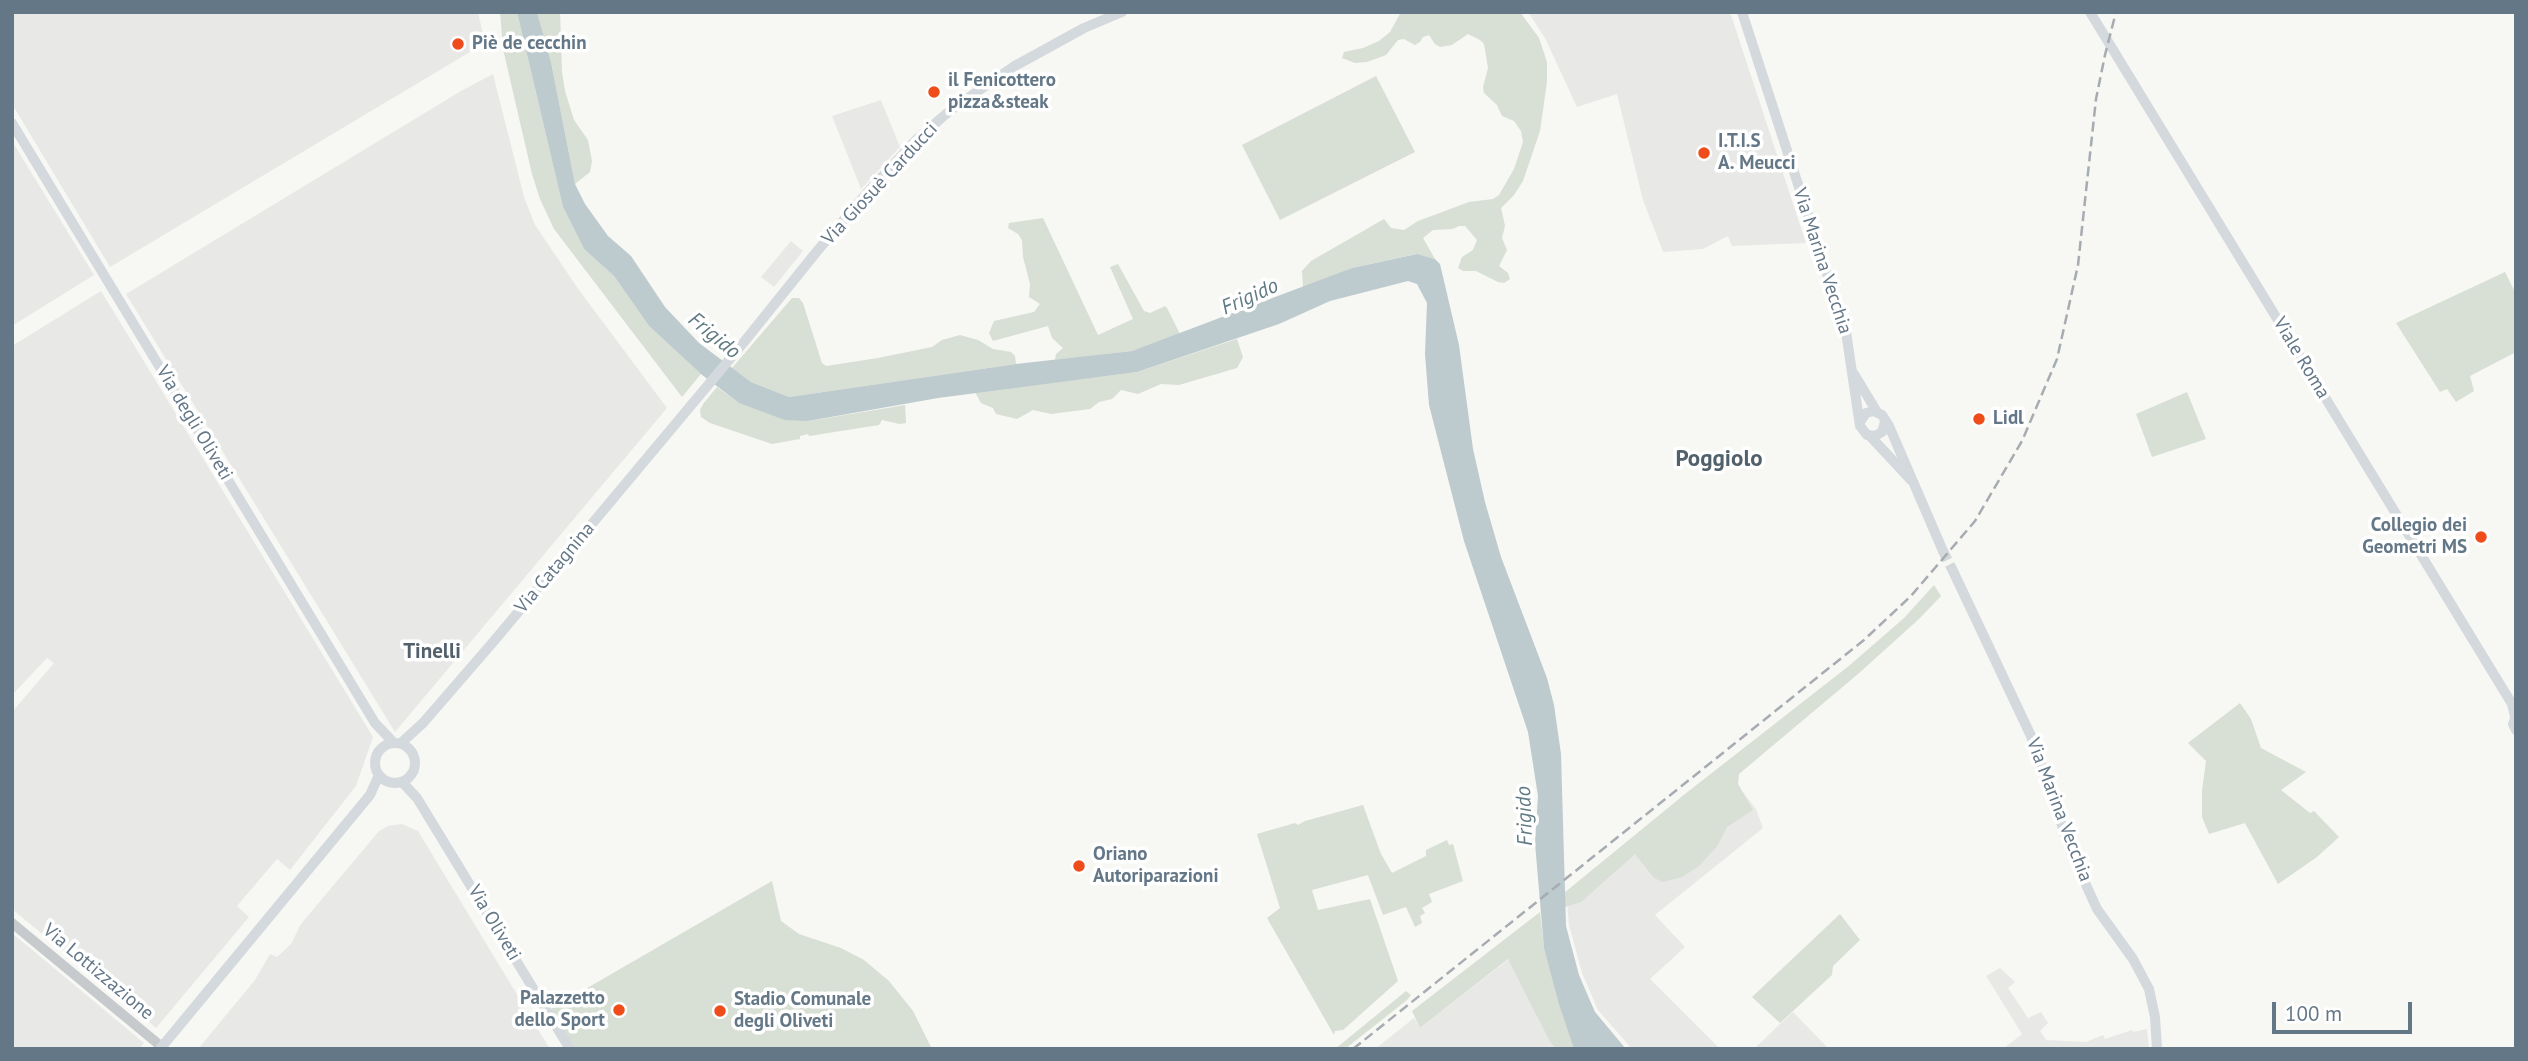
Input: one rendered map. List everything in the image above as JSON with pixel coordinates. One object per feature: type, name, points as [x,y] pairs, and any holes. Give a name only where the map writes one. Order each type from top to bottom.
[{"type":"main road","name":"Via Giosuè Carducci","points":[[685,413],[842,222],[918,138],[952,109],[1013,67],[1084,28],[1122,12]]},
{"type":"main road","name":"Via Marina Vecchia","points":[[1741,12],[1846,332],[1860,422]]},
{"type":"main road","name":"Viale Roma","points":[[2090,12],[2514,705],[2513,724],[2516,730]]},
{"type":"main road","name":"Via degli Oliveti","points":[[12,123],[375,723]]},
{"type":"main road","name":"Via Marina Vecchia","points":[[1854,374],[1877,412]]},
{"type":"main road","points":[[1912,482],[1870,436],[1861,430],[1860,422],[1866,413],[1877,412],[1895,436],[1943,551]]},
{"type":"main road","name":"Via Catagnina","points":[[397,743],[424,723],[685,413]]},
{"type":"main road","points":[[1870,436],[1882,432],[1885,422]]},
{"type":"main road","name":"Via Marina Vecchia","points":[[1953,571],[2031,736],[2073,854],[2097,909],[2133,959],[2149,989],[2155,1017],[2157,1049]]},
{"type":"main road","points":[[370,795],[401,780],[415,764],[413,752],[397,743],[375,723]]},
{"type":"main road","points":[[161,1048],[370,795],[379,775],[375,762],[381,748],[375,723]]},
{"type":"main road","name":"Via Catagnina","points":[[413,752],[424,723]]},
{"type":"main road","points":[[381,748],[397,743]]},
{"type":"main road","points":[[379,775],[401,780]]},
{"type":"main road","name":"Via Oliveti","points":[[401,780],[416,798],[570,1049]]},
{"type":"street","name":"Via Lottizzazione","points":[[12,923],[161,1048]]},
{"type":"shaded area","points":[[12,12],[478,12],[485,43],[110,267],[12,104]]},
{"type":"shaded area","points":[[500,12],[517,12],[563,207],[584,249],[614,276],[649,326],[701,374],[682,397],[554,229],[532,174],[503,49]]},
{"type":"shaded area","points":[[517,12],[537,12],[551,62],[575,184],[585,204],[608,236],[631,256],[665,307],[699,343],[751,382],[789,397],[1016,364],[1132,351],[1352,268],[1417,254],[1435,259],[1440,264],[1459,345],[1473,449],[1485,502],[1501,557],[1547,678],[1554,705],[1561,754],[1566,926],[1579,975],[1595,1012],[1626,1049],[1574,1049],[1559,1004],[1544,948],[1535,843],[1538,796],[1528,732],[1464,541],[1429,405],[1425,354],[1427,303],[1417,284],[1408,281],[1330,301],[1279,324],[1137,372],[938,398],[808,421],[785,420],[739,403],[701,374],[649,326],[614,276],[584,249],[563,207]]},
{"type":"shaded area","points":[[537,12],[560,12],[565,91],[574,120],[588,140],[592,161],[590,172],[575,184],[551,62]]},
{"type":"shaded area","points":[[1401,12],[1520,12],[1539,38],[1547,62],[1540,131],[1523,181],[1501,208],[1505,226],[1502,238],[1507,250],[1499,266],[1508,273],[1510,279],[1504,283],[1498,282],[1476,271],[1463,271],[1458,268],[1462,257],[1473,250],[1477,240],[1465,226],[1459,226],[1433,230],[1423,238],[1435,259],[1416,254],[1352,268],[1303,288],[1302,271],[1311,261],[1384,219],[1391,228],[1404,230],[1418,221],[1469,202],[1493,199],[1499,195],[1514,169],[1523,142],[1521,131],[1514,121],[1502,116],[1497,105],[1484,93],[1488,68],[1484,44],[1480,40],[1468,34],[1452,45],[1440,47],[1429,35],[1415,45],[1404,39],[1398,40],[1386,55],[1367,62],[1355,63],[1342,58],[1344,52],[1379,41],[1390,32]]},
{"type":"shaded area","name":"I.T.I.S A. Meucci","points":[[1528,12],[1730,12],[1806,243],[1732,246],[1728,236],[1703,249],[1663,252],[1643,200],[1617,94],[1577,107],[1545,38]]},
{"type":"shaded area","points":[[493,74],[524,197],[535,225],[579,290],[667,408],[395,732],[126,294]]},
{"type":"shaded area","points":[[1376,76],[1415,152],[1280,220],[1242,145]]},
{"type":"shaded area","points":[[881,100],[900,147],[861,189],[832,116]]},
{"type":"shaded area","points":[[12,141],[94,275],[12,326]]},
{"type":"shaded area","points":[[1043,218],[1098,335],[1133,319],[1110,267],[1118,264],[1144,311],[1150,313],[1165,306],[1180,334],[1132,351],[1055,360],[1056,354],[1063,348],[1052,338],[1048,326],[993,341],[989,333],[994,321],[1034,312],[1040,304],[1029,297],[1030,284],[1022,240],[1008,228],[1009,223]]},
{"type":"shaded area","points":[[791,241],[803,251],[774,287],[761,277]]},
{"type":"shaded area","points":[[2505,272],[2516,294],[2516,352],[2470,376],[2474,391],[2456,402],[2447,389],[2440,392],[2396,323]]},
{"type":"shaded area","points":[[101,291],[373,737],[356,786],[290,870],[277,859],[237,906],[249,917],[156,1028],[12,909],[12,712],[54,663],[47,658],[12,695],[12,346]]},
{"type":"shaded area","points":[[792,298],[799,298],[803,303],[822,363],[826,366],[932,347],[942,340],[960,335],[978,340],[993,349],[1011,352],[1015,356],[1016,364],[789,397],[751,382],[732,368]]},
{"type":"shaded area","points":[[1237,339],[1243,357],[1237,368],[1179,385],[1161,384],[1138,394],[1121,390],[1112,399],[1099,402],[1090,409],[1051,414],[1033,410],[1017,419],[996,414],[993,408],[981,403],[975,392],[1137,372]]},
{"type":"shaded area","points":[[717,387],[739,403],[809,421],[905,405],[906,423],[882,420],[879,425],[809,436],[808,434],[800,436],[800,439],[772,444],[710,423],[701,417],[703,404]]},
{"type":"shaded area","points":[[2187,392],[2206,439],[2152,457],[2136,414]]},
{"type":"shaded area","points":[[1934,585],[1941,596],[1919,619],[1739,774],[1738,784],[1753,810],[1727,827],[1718,845],[1699,866],[1682,877],[1663,882],[1654,878],[1635,854],[1581,902],[1565,907],[1564,893],[1850,665],[1904,618]]},
{"type":"shaded area","points":[[2240,703],[2251,719],[2261,748],[2306,772],[2281,790],[2310,813],[2314,811],[2339,837],[2317,857],[2278,884],[2245,823],[2209,834],[2202,817],[2206,761],[2188,743]]},
{"type":"shaded area","points":[[1729,774],[1756,809],[1763,828],[1655,915],[1685,947],[1650,979],[1720,1049],[1632,1049],[1598,1010],[1582,973],[1569,925],[1567,902]]},
{"type":"shaded area","points":[[1363,805],[1381,854],[1392,873],[1426,856],[1426,850],[1447,840],[1449,845],[1453,844],[1463,881],[1429,894],[1432,902],[1422,908],[1425,913],[1420,916],[1422,923],[1415,927],[1406,907],[1383,915],[1368,875],[1312,890],[1318,910],[1370,899],[1398,981],[1343,1030],[1335,1031],[1334,1035],[1267,918],[1280,908],[1257,834],[1295,823],[1298,825]]},
{"type":"shaded area","points":[[402,824],[418,831],[550,1049],[198,1049],[255,980],[270,954],[277,957],[291,944],[301,924],[379,831],[388,826]]},
{"type":"shaded area","points":[[772,881],[781,921],[799,934],[841,948],[864,960],[889,981],[913,1011],[932,1049],[575,1049],[551,1009]]},
{"type":"shaded area","points":[[1540,912],[1544,948],[1574,1049],[1556,1049],[1550,1042],[1508,959],[1420,1028],[1412,1011]]},
{"type":"shaded area","points":[[1840,914],[1860,940],[1833,966],[1832,975],[1780,1023],[1752,997]]},
{"type":"shaded area","points":[[12,933],[144,1043],[139,1049],[12,1049]]},
{"type":"shaded area","points":[[1509,959],[1556,1049],[1375,1049],[1414,1018],[1420,1028]]},
{"type":"shaded area","points":[[2000,968],[2015,982],[2008,988],[2028,1018],[2041,1012],[2048,1023],[2040,1031],[2046,1040],[2086,1042],[2103,1035],[2105,1039],[2132,1030],[2147,1029],[2149,1049],[2003,1049],[2022,1034],[1986,976]]},
{"type":"shaded area","points":[[1406,991],[1411,995],[1407,1000],[1345,1049],[1335,1049]]},
{"type":"shaded area","points":[[1793,1012],[1829,1049],[1754,1049],[1780,1024]]},
{"type":"tunnel","points":[[1943,551],[1953,571]]},
{"type":"railway","points":[[1353,1049],[1864,640],[1911,596],[1975,521],[2022,441],[2057,359],[2078,265],[2096,99],[2116,12]]},
{"type":"place","name":"Piè de cecchin","points":[[458,44]]},
{"type":"place","name":"il Fenicottero pizza&steak","points":[[934,92]]},
{"type":"place","name":"I.T.I.S A. Meucci","points":[[1704,153]]},
{"type":"place","name":"Lidl","points":[[1979,419]]},
{"type":"place","name":"Collegio dei Geometri MS","points":[[2481,537]]},
{"type":"place","name":"Oriano Autoriparazioni","points":[[1079,866]]},
{"type":"place","name":"Palazzetto dello Sport","points":[[619,1010]]},
{"type":"place","name":"Stadio Comunale degli Oliveti","points":[[720,1011]]},
{"type":"district","name":"Poggiolo","points":[[1719,459]]},
{"type":"district","name":"Tinelli","points":[[432,652]]},
{"type":"water label","name":"Frigido","points":[[1250,297]]},
{"type":"water label","name":"Frigido","points":[[714,336]]},
{"type":"water label","name":"Frigido","points":[[1525,816]]}]
